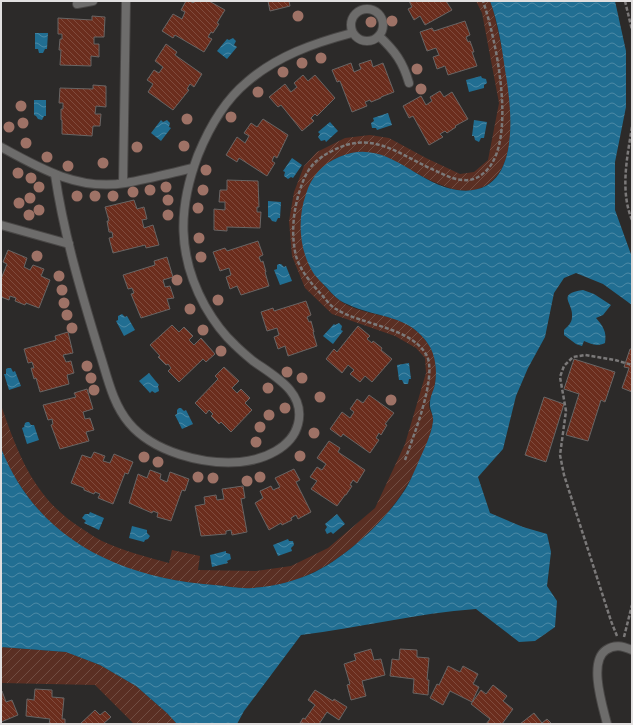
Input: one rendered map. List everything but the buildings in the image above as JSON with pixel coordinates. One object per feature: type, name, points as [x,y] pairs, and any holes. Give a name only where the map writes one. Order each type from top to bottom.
[{"type":"street","points":[[77,4],[93,1]]},
{"type":"street","points":[[123,183],[126,1]]},
{"type":"street","points":[[367,4],[379,14],[382,19],[382,31],[379,36],[374,40],[368,41],[356,38],[350,27],[350,21],[353,15],[367,4]]},
{"type":"street","points":[[55,175],[60,205],[81,291],[116,402],[128,422],[143,437],[162,449],[187,456],[239,462],[267,456],[281,448],[290,438],[298,425],[299,410],[294,394],[284,382],[250,359],[233,344],[218,326],[206,307],[195,285],[188,263],[184,239],[183,215],[187,191],[205,137],[223,108],[245,83],[272,64],[291,54],[352,33]]},
{"type":"street","points":[[379,36],[399,57],[409,83]]},
{"type":"street","points":[[1,147],[36,167],[55,175],[78,181],[102,184],[123,183],[194,168]]},
{"type":"street","points":[[1,225],[69,244]]},
{"type":"street","points":[[607,724],[598,677],[598,661],[603,652],[612,646],[622,645],[632,650]]},
{"type":"path","points":[[405,460],[418,423],[429,382],[430,369],[426,356],[418,346],[403,334],[363,321],[335,309],[309,281],[297,257],[292,222],[302,184],[308,169],[323,155],[343,145],[364,142],[390,147],[428,168],[449,177],[463,180],[473,180],[482,175],[490,167],[496,158],[500,140],[503,114],[502,89],[492,30],[483,1]]},
{"type":"path","points":[[625,1],[632,30]]},
{"type":"path","points":[[632,127],[624,179],[628,211],[632,220]]},
{"type":"path","points":[[622,645],[611,621],[564,475],[560,455],[566,411],[560,377],[564,366],[573,357],[585,355],[615,360],[632,365]]},
{"type":"path","points":[[622,645],[632,605]]},
{"type":"shaded area","points":[[476,1],[490,1],[492,5],[506,69],[510,95],[511,119],[509,143],[504,163],[489,184],[477,189],[464,191],[444,186],[378,155],[365,153],[350,154],[334,159],[315,275],[345,304],[357,309],[400,321],[411,326],[429,345],[434,355],[436,378],[429,405],[433,419],[431,431],[423,454],[405,489],[398,499],[384,517],[364,537],[329,564],[317,571],[292,581],[259,587],[238,588],[162,578],[136,571],[112,562],[89,551],[67,536],[47,519],[29,498],[7,463],[1,446],[1,405],[22,459],[41,491],[53,505],[67,518],[100,540],[135,554],[169,563],[172,550],[200,556],[198,570],[256,571],[291,566],[328,548],[375,508],[405,444],[426,373],[425,358],[416,348],[395,336],[332,314],[305,288],[292,256],[289,221],[294,192],[304,166],[317,152],[345,138],[370,135],[389,138],[460,174],[474,172],[488,160],[499,103],[482,13]]},
{"type":"shaded area","points":[[1,647],[66,652],[100,665],[136,686],[167,713],[177,724],[134,724],[95,685],[1,683]]},
{"type":"water","points":[[490,1],[615,1],[626,51],[626,107],[615,162],[615,210],[632,257],[632,305],[603,284],[576,273],[564,278],[554,293],[545,337],[528,368],[516,396],[503,449],[478,477],[490,513],[523,527],[547,534],[551,552],[547,586],[557,601],[555,627],[535,641],[519,642],[476,609],[410,617],[345,629],[301,635],[244,711],[237,724],[177,724],[167,713],[136,686],[100,665],[66,652],[1,647],[1,448],[17,480],[36,507],[60,530],[86,548],[115,563],[147,574],[180,581],[247,588],[265,587],[303,577],[330,564],[356,544],[391,509],[412,476],[431,431],[433,419],[430,405],[436,379],[436,365],[434,356],[430,347],[422,336],[413,328],[392,318],[358,309],[344,303],[314,274],[305,255],[301,235],[301,214],[308,188],[322,167],[339,157],[356,152],[371,152],[386,157],[442,186],[457,190],[478,189],[493,181],[503,166],[508,148],[510,106],[503,52]]},
{"type":"water","points":[[35,33],[48,33],[47,49],[45,49],[43,53],[39,53],[38,49],[35,49]]},
{"type":"water","points":[[233,38],[236,41],[234,45],[237,47],[227,59],[217,51],[227,39],[229,40]]},
{"type":"water","points":[[481,76],[482,78],[486,79],[487,83],[484,85],[484,88],[469,92],[466,80]]},
{"type":"water","points":[[34,100],[46,100],[46,116],[44,116],[42,120],[38,119],[34,115]]},
{"type":"water","points":[[388,113],[392,125],[377,130],[376,128],[372,128],[371,123],[374,121],[373,118]]},
{"type":"water","points":[[161,120],[163,122],[167,120],[170,123],[169,127],[171,128],[161,141],[151,133]]},
{"type":"water","points":[[474,120],[487,122],[484,138],[481,138],[479,142],[475,140],[474,136],[472,136]]},
{"type":"water","points":[[330,122],[338,131],[326,142],[325,140],[321,141],[318,137],[320,134],[318,132]]},
{"type":"water","points":[[292,158],[302,165],[293,178],[291,177],[288,179],[284,176],[285,172],[283,171]]},
{"type":"water","points":[[268,201],[281,202],[280,218],[278,218],[276,222],[272,221],[268,217]]},
{"type":"water","points":[[279,264],[284,267],[286,266],[292,281],[280,285],[274,270],[277,269],[277,265]]},
{"type":"water","points":[[583,290],[594,294],[611,305],[603,315],[596,318],[604,329],[605,343],[597,345],[584,341],[582,346],[576,344],[564,335],[564,330],[572,319],[572,312],[568,297],[570,294]]},
{"type":"water","points":[[122,314],[125,317],[127,316],[135,330],[124,336],[116,321],[118,320],[118,316]]},
{"type":"water","points":[[339,323],[342,326],[341,330],[343,331],[333,344],[323,336],[334,324]]},
{"type":"water","points":[[409,363],[411,379],[409,379],[408,384],[404,384],[402,380],[399,380],[397,365]]},
{"type":"water","points":[[11,368],[13,372],[15,371],[21,386],[9,390],[4,374],[6,374],[6,369]]},
{"type":"water","points":[[149,373],[159,385],[159,391],[155,393],[152,391],[150,393],[139,381]]},
{"type":"water","points":[[179,408],[184,411],[186,410],[193,424],[182,429],[175,415],[177,414],[177,410]]},
{"type":"water","points":[[27,422],[34,425],[39,440],[27,444],[22,428]]},
{"type":"water","points":[[90,512],[104,518],[99,530],[84,523],[86,521],[82,518],[85,514],[89,514]]},
{"type":"water","points":[[337,514],[345,524],[333,534],[331,532],[327,534],[325,530],[327,527],[325,524]]},
{"type":"water","points":[[132,526],[147,530],[147,533],[150,536],[148,539],[144,542],[129,538]]},
{"type":"water","points":[[288,539],[289,541],[293,541],[294,545],[291,548],[292,551],[278,556],[273,545]]},
{"type":"water","points":[[226,551],[226,553],[230,554],[231,559],[227,561],[228,563],[212,567],[210,555]]}]
